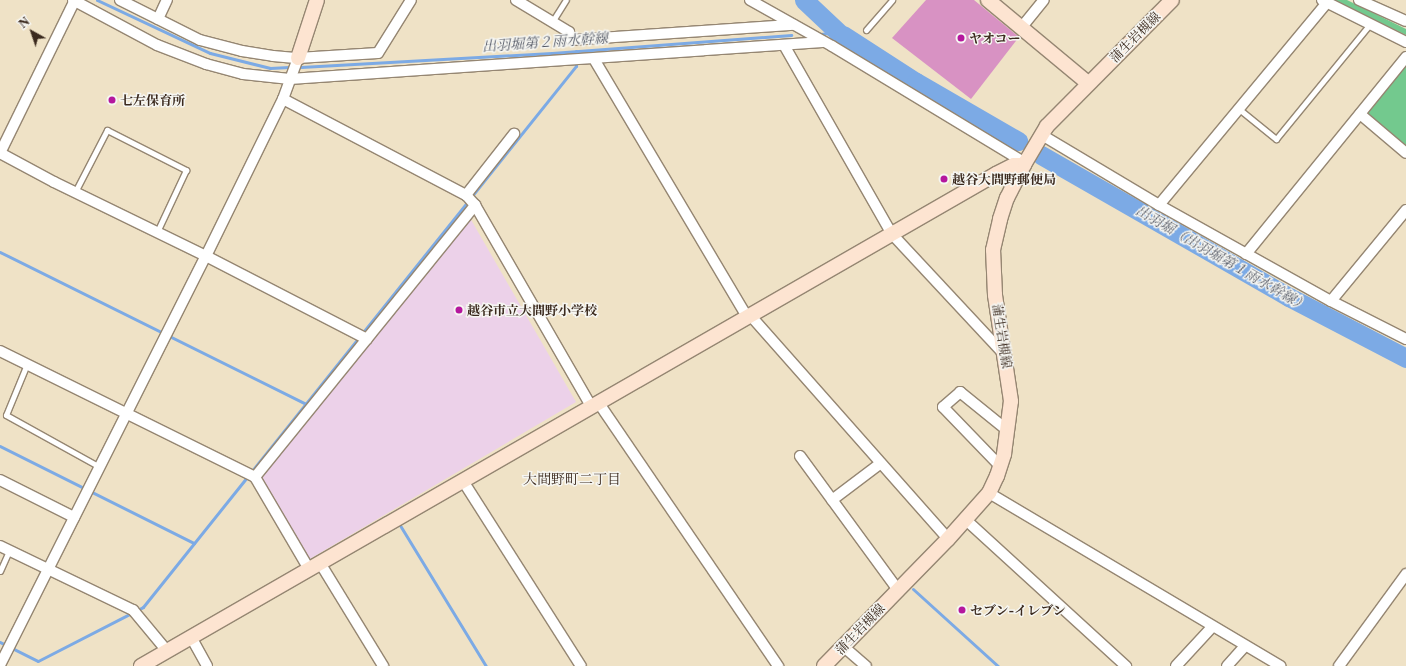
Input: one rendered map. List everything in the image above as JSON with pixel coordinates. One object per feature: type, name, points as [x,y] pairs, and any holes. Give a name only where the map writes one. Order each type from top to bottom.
[{"type":"street","points":[[368,339],[0,153],[74,0],[157,45],[206,64],[243,74],[290,79],[823,42]]},
{"type":"street","points":[[120,0],[200,40],[223,47],[273,56],[298,58],[378,53],[411,0]]},
{"type":"street","points":[[158,19],[167,0]]},
{"type":"street","points":[[0,665],[206,256],[283,99],[317,0]]},
{"type":"street","points":[[517,0],[569,32],[571,40],[793,25]]},
{"type":"street","points":[[750,0],[823,42],[1024,164]]},
{"type":"street","points":[[988,0],[1088,83]]},
{"type":"street","points":[[1021,28],[1044,0]]},
{"type":"street","name":"蒲生岩槻線","points":[[824,666],[948,539],[989,493],[1000,466],[1011,401],[995,295],[994,250],[1000,219],[1007,198],[1024,164],[1047,126],[1172,0]]},
{"type":"street","points":[[1359,0],[1406,21]]},
{"type":"street","points":[[1159,205],[1239,109],[1324,1],[1406,42]]},
{"type":"street","points":[[784,45],[892,234],[1004,354]]},
{"type":"street","points":[[1246,254],[1406,57]]},
{"type":"street","points":[[594,59],[748,316],[948,539]]},
{"type":"street","points":[[283,99],[466,195],[474,205],[594,404],[778,666]]},
{"type":"street","points":[[1360,114],[1406,153]]},
{"type":"street","points":[[466,195],[514,134]]},
{"type":"street","points":[[1042,135],[1159,205],[1246,254],[1331,301],[1406,339]]},
{"type":"street","points":[[141,666],[594,404],[892,234],[1014,165],[1024,164]]},
{"type":"street","points":[[255,477],[368,339],[474,205]]},
{"type":"street","points":[[1331,301],[1406,210]]},
{"type":"street","points":[[0,351],[255,477],[383,666]]},
{"type":"street","points":[[1000,466],[944,407],[960,392],[1007,430]]},
{"type":"street","points":[[800,456],[898,590]]},
{"type":"street","points":[[832,500],[882,464]]},
{"type":"street","points":[[0,480],[74,517]]},
{"type":"street","points":[[463,481],[580,666]]},
{"type":"street","points":[[989,493],[1212,627],[1280,666]]},
{"type":"street","points":[[966,520],[1126,666]]},
{"type":"street","points":[[0,546],[133,610],[167,651]]},
{"type":"street","points":[[1339,666],[1406,574]]},
{"type":"street","points":[[1176,666],[1212,627]]},
{"type":"street","points":[[191,637],[207,666]]},
{"type":"street","points":[[1227,666],[1245,646]]},
{"type":"street","points":[[844,647],[866,666]]},
{"type":"lane","points":[[552,22],[566,0]]},
{"type":"lane","points":[[866,30],[892,0]]},
{"type":"lane","points":[[1239,109],[1276,139],[1370,24]]},
{"type":"lane","points":[[75,192],[107,130],[186,170],[157,232]]},
{"type":"lane","points":[[27,364],[6,415],[100,467]]},
{"type":"lane","points":[[0,571],[9,551]]},
{"type":"shaded area","name":"越谷市立大間野小学校","points":[[470,218],[576,402],[308,560],[258,476]]},
{"type":"green space","points":[[1333,0],[1347,0],[1406,29],[1406,35]]},
{"type":"green space","points":[[1406,63],[1406,146],[1365,112]]},
{"type":"building","points":[[926,0],[974,0],[1019,37],[971,99],[892,38]]},
{"type":"waterway","name":"出羽堀第２雨水幹線","points":[[97,0],[210,53],[270,68],[289,67]]},
{"type":"waterway","name":"出羽堀（出羽堀第１雨水幹線）","points":[[804,0],[838,32]]},
{"type":"waterway","name":"出羽堀第２雨水幹線","points":[[820,34],[838,32]]},
{"type":"waterway","name":"出羽堀第２雨水幹線","points":[[301,67],[552,53],[791,35]]},
{"type":"waterway","name":"出羽堀（出羽堀第１雨水幹線）","points":[[843,35],[916,82],[1018,141]]},
{"type":"waterway","points":[[471,197],[576,66],[576,51]]},
{"type":"waterway","name":"出羽堀（出羽堀第１雨水幹線）","points":[[1041,155],[1289,297],[1406,358]]},
{"type":"waterway","points":[[0,642],[38,661],[143,607],[468,201]]},
{"type":"waterway","points":[[0,252],[306,404]]},
{"type":"waterway","points":[[0,446],[194,543]]},
{"type":"waterway","points":[[398,522],[486,666]]},
{"type":"waterway","points":[[913,589],[998,666]]},
{"type":"place","name":"ヤオコー","points":[[961,38]]},
{"type":"place","name":"七左保育所","points":[[112,100]]},
{"type":"place","name":"越谷大間野郵便局","points":[[944,179]]},
{"type":"place","name":"越谷市立大間野小学校","points":[[459,310]]},
{"type":"place","name":"セブン-イレブン","points":[[962,610]]},
{"type":"district","name":"大間野町二丁目","points":[[572,479]]}]
